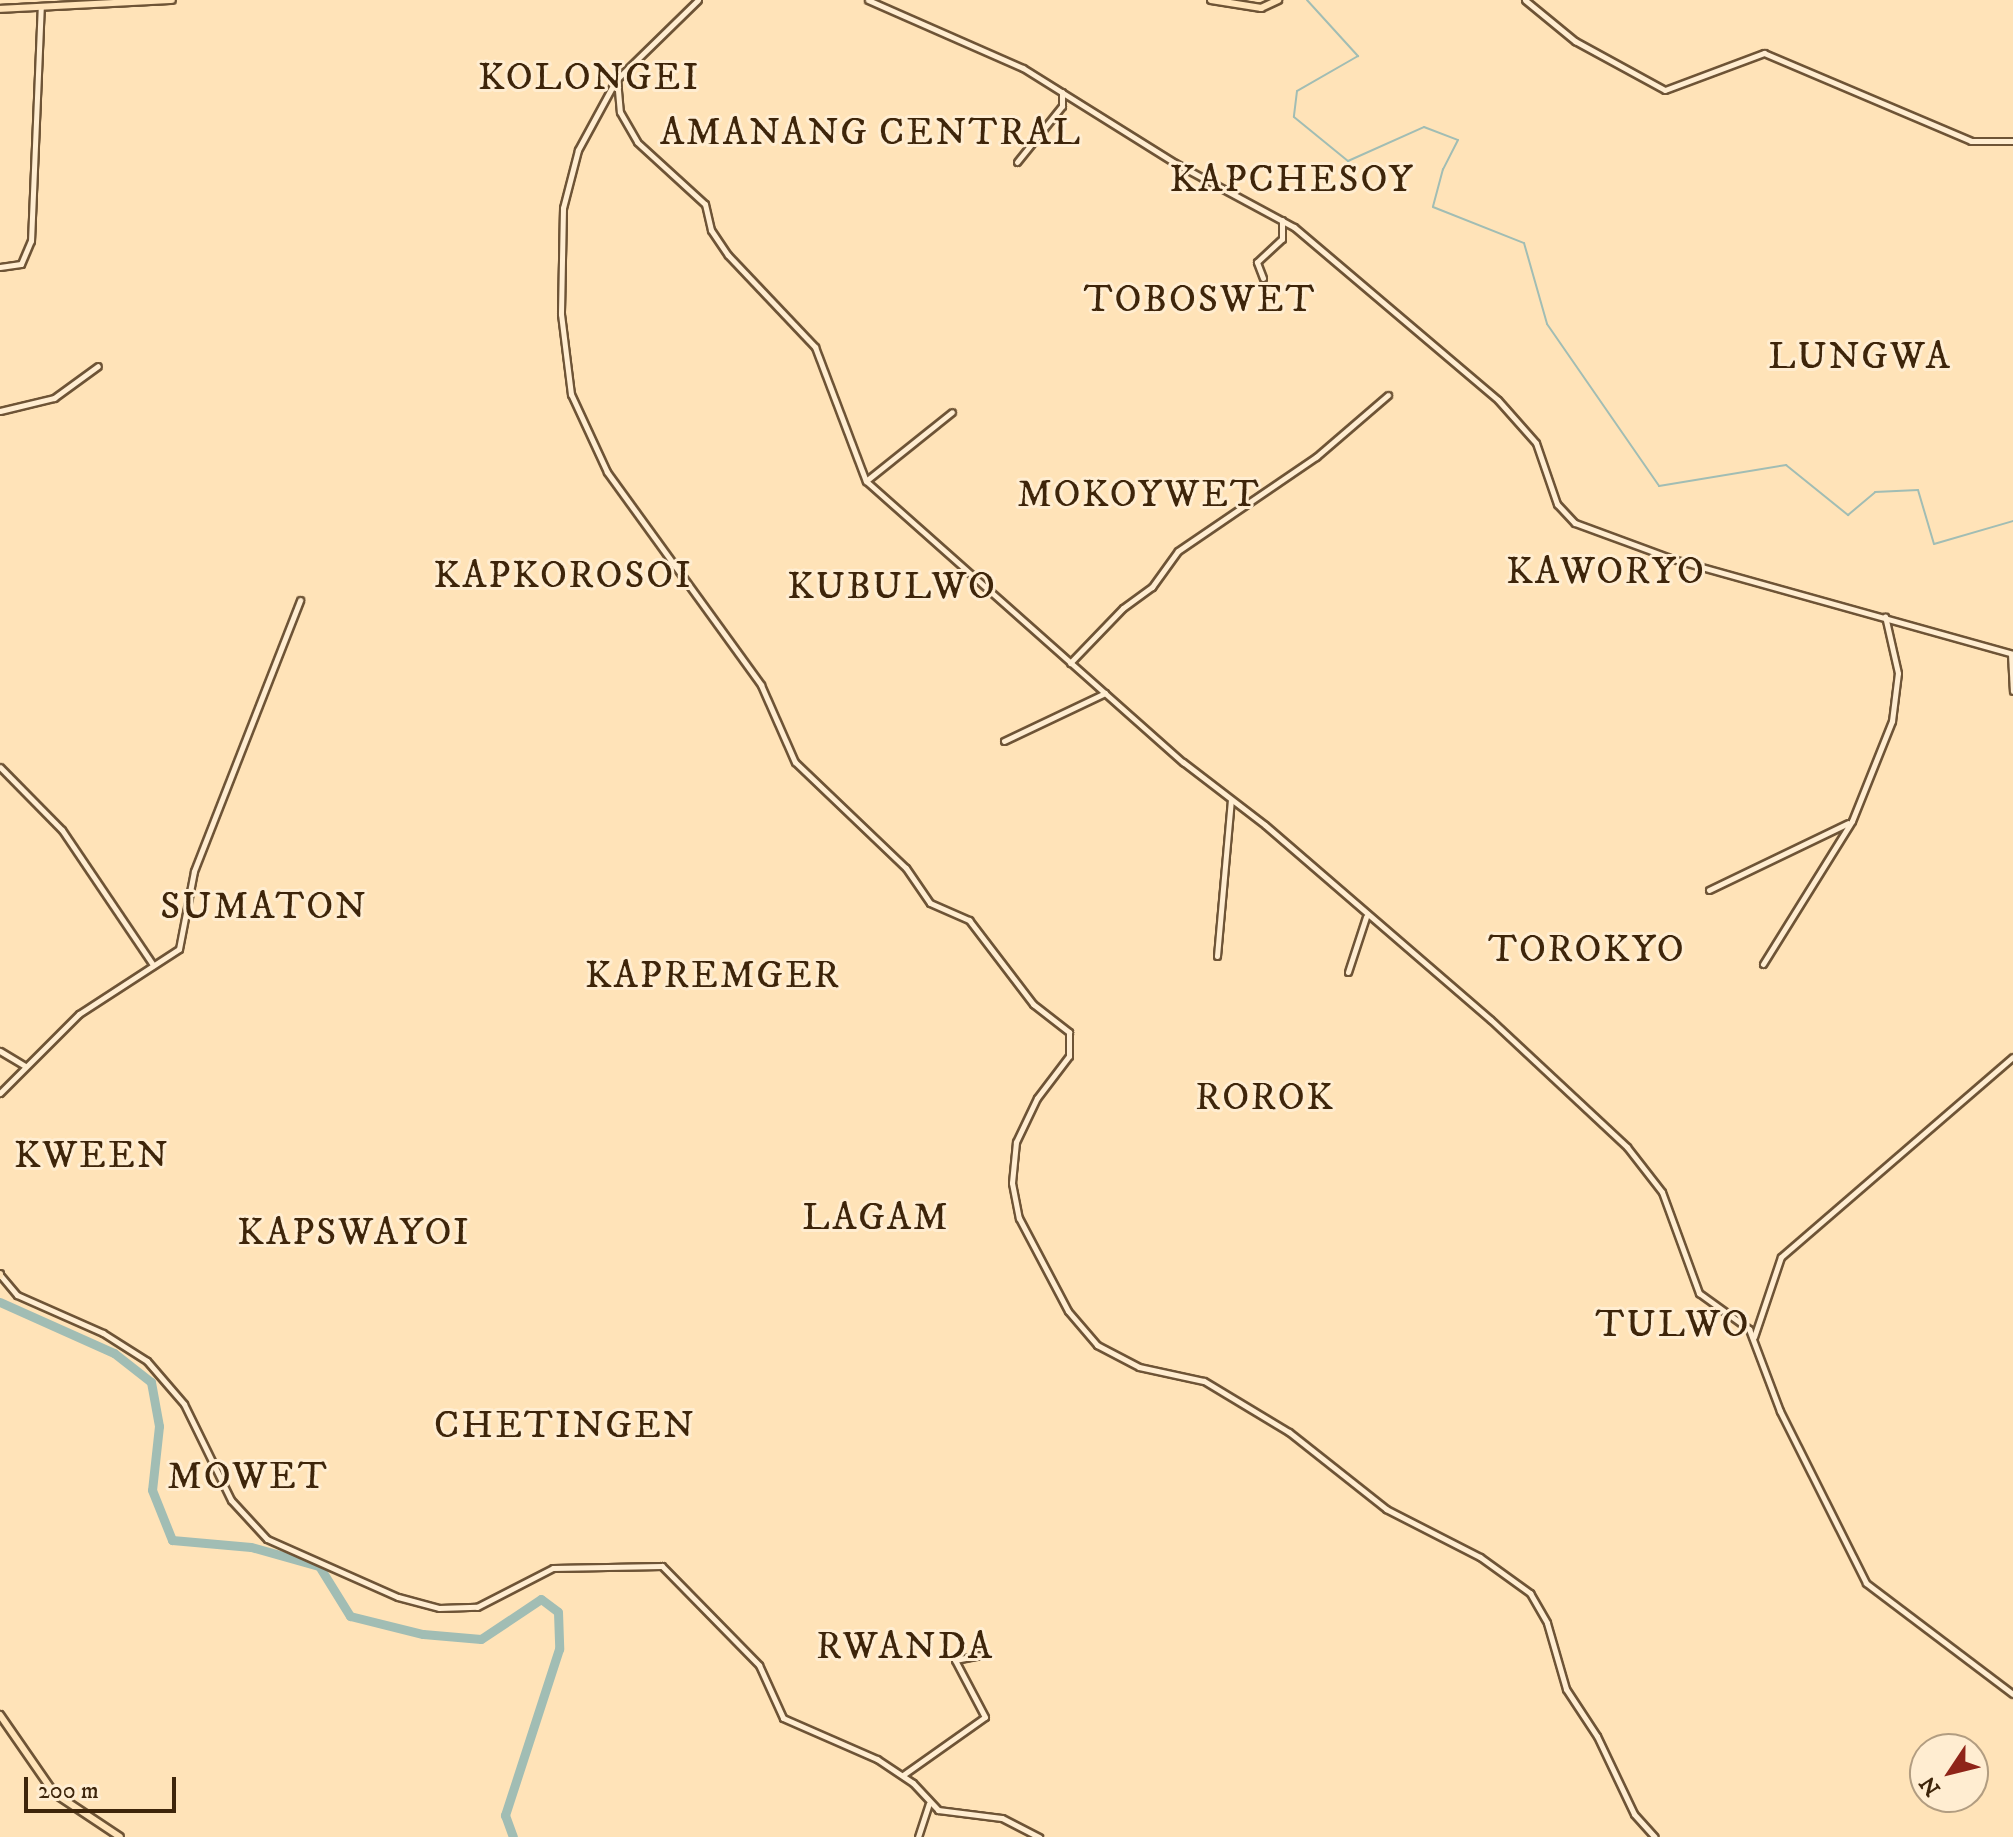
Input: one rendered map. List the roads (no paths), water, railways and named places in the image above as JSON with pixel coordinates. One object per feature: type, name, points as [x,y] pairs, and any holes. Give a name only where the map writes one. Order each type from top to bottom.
[{"type":"main road","points":[[0,9],[172,0]]},
{"type":"main road","points":[[1211,0],[1261,8],[1278,0]]},
{"type":"main road","points":[[0,1715],[54,1793],[120,1837]]},
{"type":"street","points":[[698,0],[617,79],[578,150],[563,208],[561,325],[571,394],[607,472],[761,685],[795,762],[906,868],[930,903],[969,920],[1033,1004],[1069,1032],[1069,1056],[1042,1090],[1016,1142],[1012,1183],[1019,1218],[1068,1311],[1097,1345],[1139,1367],[1204,1381],[1289,1432],[1386,1509],[1480,1557],[1530,1593],[1547,1623],[1566,1689],[1597,1736],[1634,1814],[1655,1837]]},
{"type":"street","points":[[868,0],[1023,68],[1175,163],[1282,219],[1498,400],[1536,443],[1557,504],[1575,523],[1673,559],[1885,615],[2012,654],[2013,691]]},
{"type":"street","points":[[1525,0],[1575,41],[1665,90],[1764,53],[1971,141],[2013,141]]},
{"type":"street","points":[[0,267],[21,264],[31,241],[41,7]]},
{"type":"street","points":[[617,79],[620,112],[632,135],[700,197],[720,245],[823,360],[866,481],[1070,663],[1491,1020],[1636,1156],[1670,1207],[1699,1293],[1741,1321],[1753,1338],[1780,1411],[1866,1583],[2012,1692]]},
{"type":"street","points":[[1017,162],[1062,106],[1062,91]]},
{"type":"street","points":[[1263,278],[1257,262],[1282,239],[1282,219]]},
{"type":"street","points":[[0,411],[54,398],[98,366]]},
{"type":"street","points":[[1070,663],[1123,608],[1152,587],[1178,551],[1316,457],[1388,395]]},
{"type":"street","points":[[866,481],[952,412]]},
{"type":"street","points":[[0,1093],[79,1014],[182,943],[197,862],[300,600]]},
{"type":"street","points":[[1763,964],[1852,821],[1898,696],[1885,615]]},
{"type":"street","points":[[1004,741],[1105,693]]},
{"type":"street","points":[[0,767],[62,830],[153,965]]},
{"type":"street","points":[[1217,956],[1231,799]]},
{"type":"street","points":[[1709,890],[1814,843],[1852,821]]},
{"type":"street","points":[[1348,972],[1366,917]]},
{"type":"street","points":[[0,1051],[25,1066]]},
{"type":"street","points":[[1753,1338],[1781,1257],[2013,1057]]},
{"type":"street","points":[[0,1275],[17,1295],[116,1340],[147,1361],[184,1404],[231,1500],[267,1539],[340,1574],[439,1608],[477,1607],[553,1568],[662,1566],[759,1665],[783,1718],[832,1736],[903,1775],[929,1804],[948,1814],[1012,1821],[1039,1837]]},
{"type":"street","points":[[903,1775],[985,1717],[955,1660],[980,1655]]},
{"type":"street","points":[[918,1837],[929,1804]]},
{"type":"waterway","points":[[1307,0],[1358,56],[1297,91],[1294,117],[1348,161],[1424,127],[1458,140],[1443,169],[1433,207],[1524,243],[1547,324],[1659,486],[1786,465],[1848,515],[1875,492],[1918,490],[1934,544],[2013,521]]},
{"type":"waterway","points":[[0,1302],[114,1353],[151,1382],[159,1426],[152,1490],[172,1540],[251,1547],[319,1566],[350,1616],[423,1634],[481,1639],[541,1599],[558,1612],[559,1649],[505,1815],[513,1837]]},
{"type":"district","name":"KOLONGEI","points":[[589,79]]},
{"type":"district","name":"AMANANG CENTRAL","points":[[871,134]]},
{"type":"district","name":"KAPCHESOY","points":[[1292,181]]},
{"type":"district","name":"TOBOSWET","points":[[1200,301]]},
{"type":"district","name":"LUNGWA","points":[[1860,358]]},
{"type":"district","name":"MOKOYWET","points":[[1139,496]]},
{"type":"district","name":"KAWORYO","points":[[1606,573]]},
{"type":"district","name":"KAPKOROSOI","points":[[563,577]]},
{"type":"district","name":"KUBULWO","points":[[892,588]]},
{"type":"district","name":"SUMATON","points":[[264,908]]},
{"type":"district","name":"TOROKYO","points":[[1587,951]]},
{"type":"district","name":"KAPREMGER","points":[[713,977]]},
{"type":"district","name":"ROROK","points":[[1265,1099]]},
{"type":"district","name":"KWEEN","points":[[92,1157]]},
{"type":"district","name":"LAGAM","points":[[876,1219]]},
{"type":"district","name":"KAPSWAYOI","points":[[354,1234]]},
{"type":"district","name":"TULWO","points":[[1673,1326]]},
{"type":"district","name":"CHETINGEN","points":[[565,1427]]},
{"type":"district","name":"MOWET","points":[[248,1478]]},
{"type":"district","name":"RWANDA","points":[[905,1648]]}]
